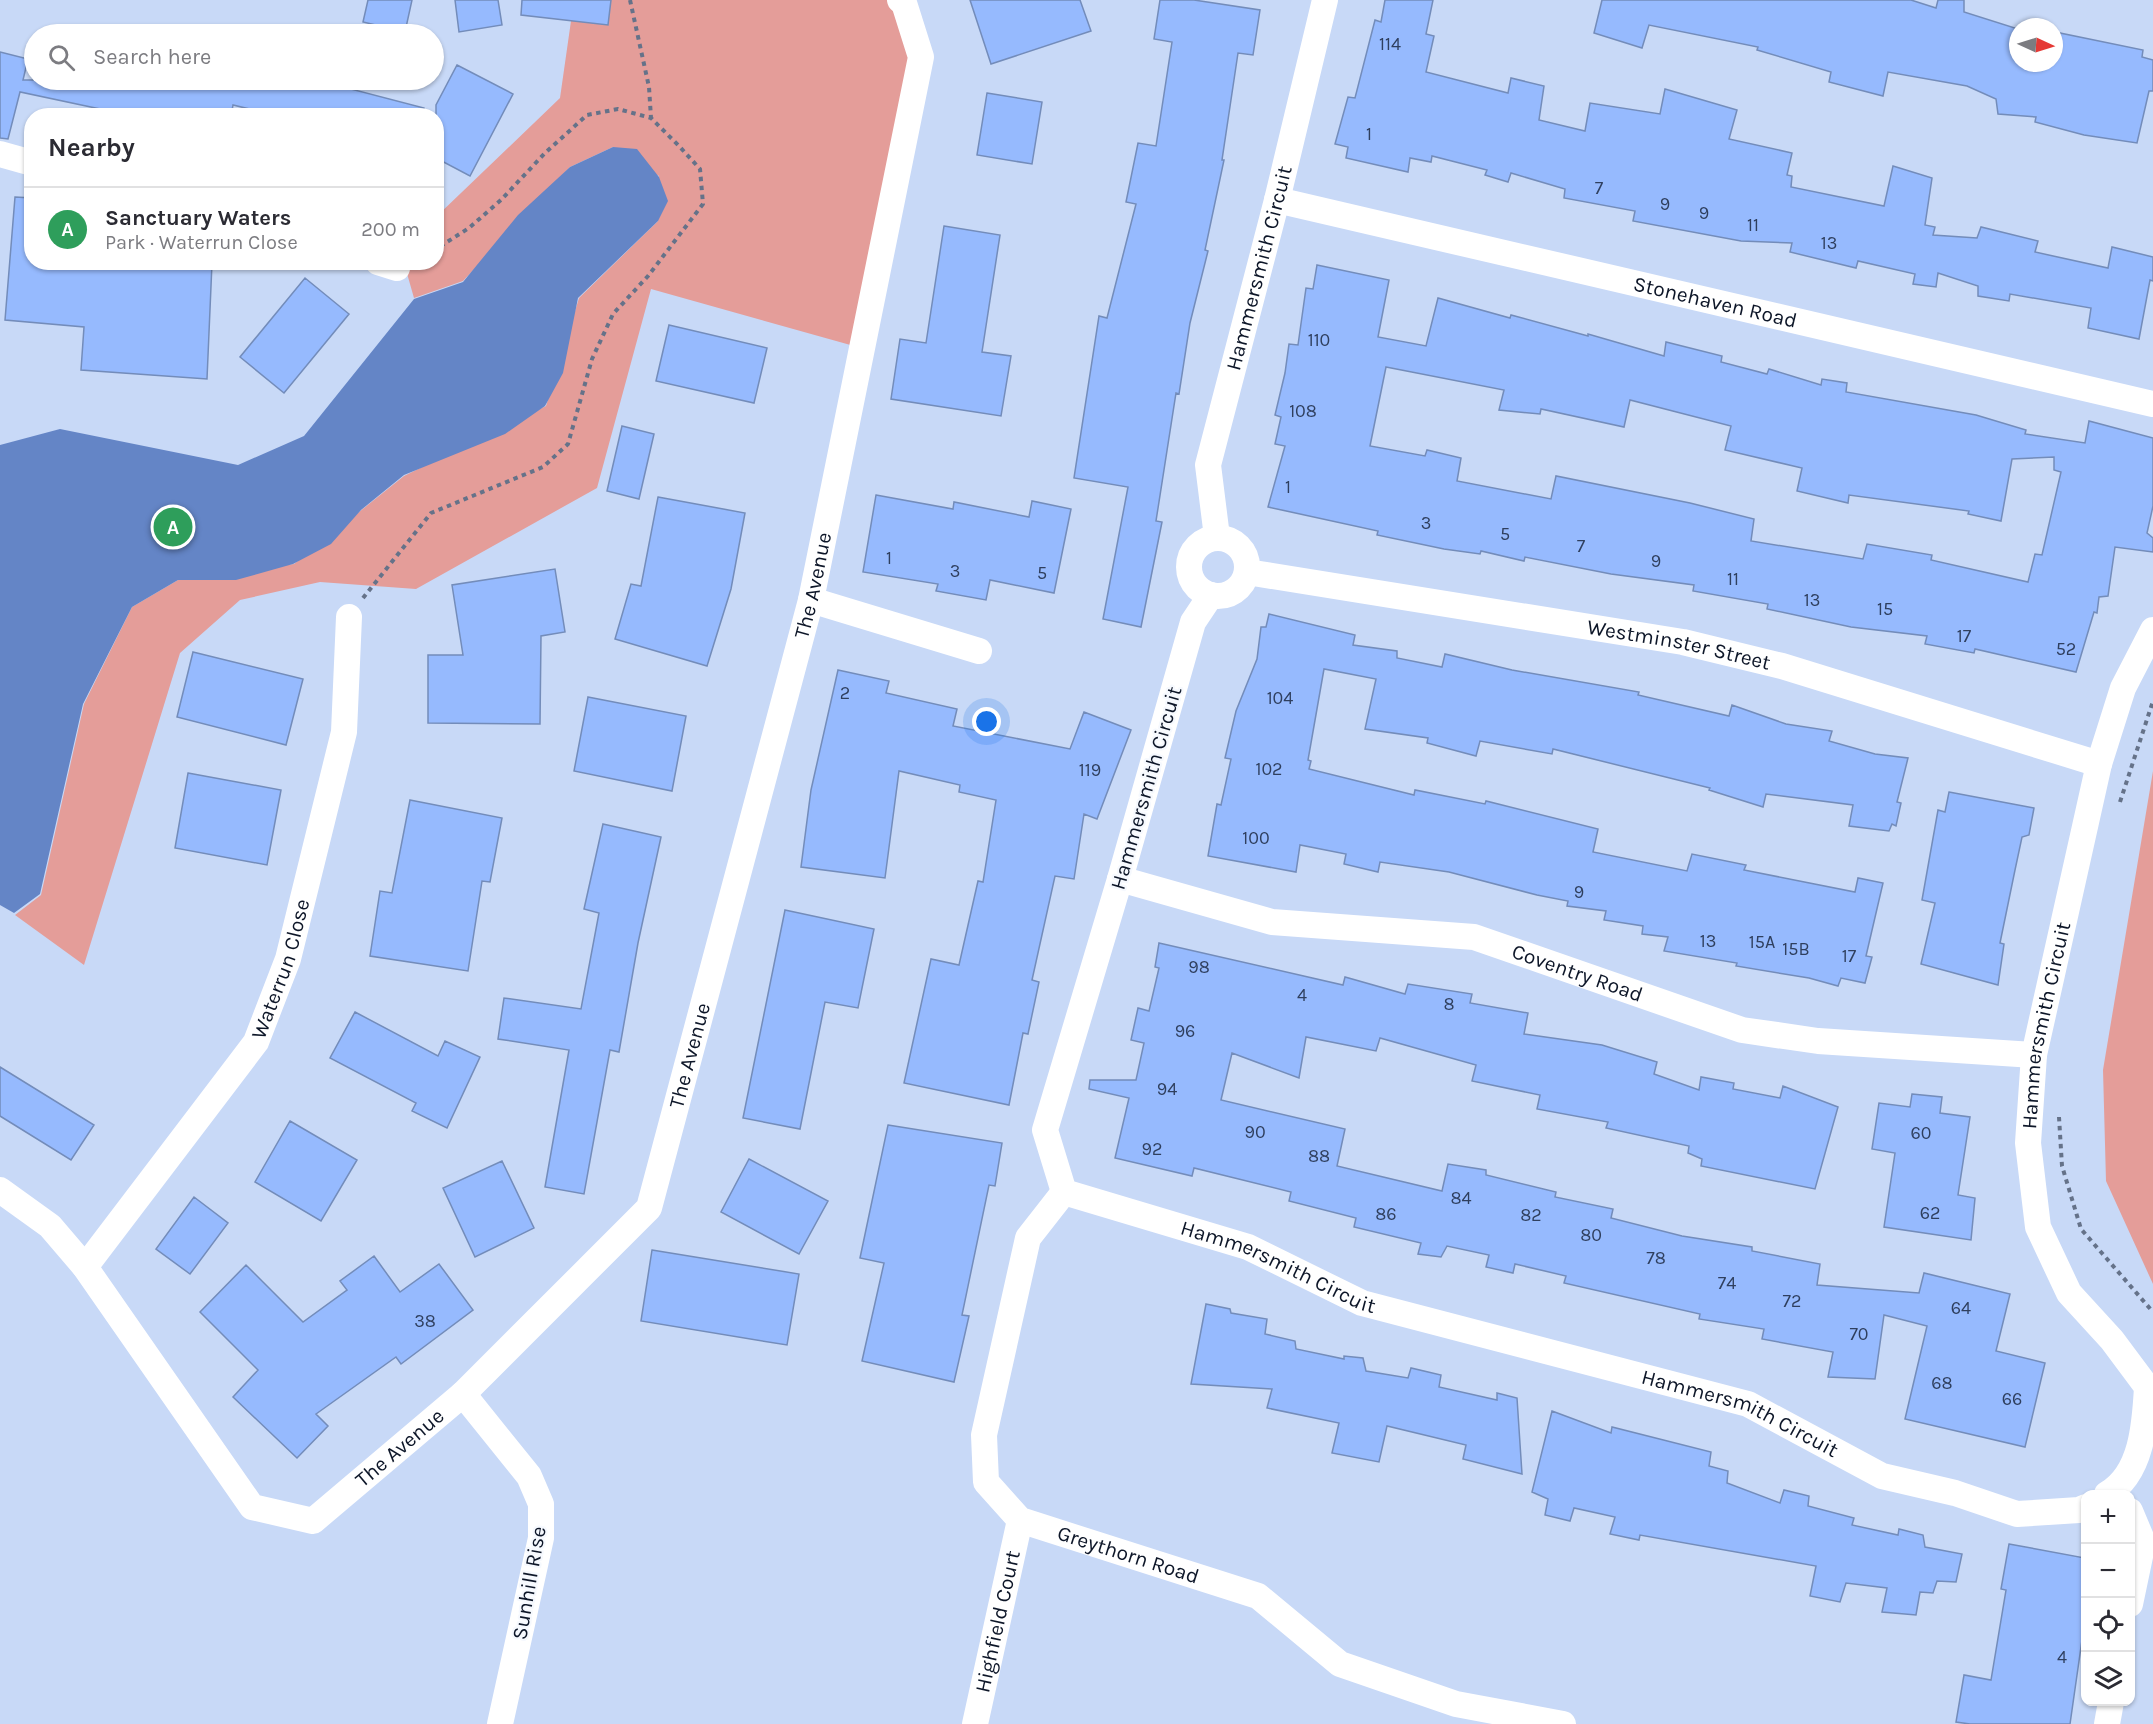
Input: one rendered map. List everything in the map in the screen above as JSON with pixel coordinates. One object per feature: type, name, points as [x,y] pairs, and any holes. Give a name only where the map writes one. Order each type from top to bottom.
[{"type":"street","name":"The Avenue","points":[[0,1190],[50,1226],[85,1268],[252,1507],[314,1521],[463,1394],[649,1208],[811,600],[921,57],[904,3],[900,0]]},
{"type":"street","name":"Hammersmith Circuit","points":[[1217,537],[1208,465],[1278,200],[1325,0]]},
{"type":"street","points":[[0,154],[24,161]]},
{"type":"street","name":"Stonehaven Road","points":[[1278,200],[2153,404]]},
{"type":"street","points":[[1217,537],[1241,548],[1247,572],[1236,590],[1224,596],[1211,595],[1200,590],[1191,574],[1190,556],[1202,541],[1217,537]]},
{"type":"street","name":"Westminster Street","points":[[1247,572],[1683,642],[1782,666],[2099,764]]},
{"type":"street","name":"Hammersmith Circuit","points":[[1211,595],[1193,622],[1045,1130],[1064,1192],[1248,1247],[1362,1303],[1748,1404],[1882,1476],[1955,1493],[2017,1514],[2081,1509]]},
{"type":"street","points":[[811,600],[979,651]]},
{"type":"street","name":"Waterrun Close","points":[[85,1268],[256,1042],[288,959],[344,732],[349,617]]},
{"type":"street","name":"Hammersmith Circuit","points":[[2118,1490],[2144,1438],[2147,1388],[2112,1340],[2069,1293],[2038,1227],[2028,1143],[2034,1055],[2099,764],[2123,688],[2153,630]]},
{"type":"street","name":"Coventry Road","points":[[1120,879],[1272,922],[1474,937],[1742,1030],[1818,1041],[2034,1055]]},
{"type":"street","points":[[1020,1520],[986,1482],[984,1435],[1028,1238],[1064,1192]]},
{"type":"street","name":"Sunhill Rise","points":[[463,1394],[529,1476],[541,1504],[539,1548],[500,1724]]},
{"type":"street","name":"Greythorn Road","points":[[1020,1520],[1258,1596],[1340,1664],[1454,1714],[1563,1724]]},
{"type":"street","name":"Highfield Court","points":[[975,1724],[1020,1520]]},
{"type":"street","points":[[2131,1598],[2143,1542],[2135,1523]]},
{"type":"street","points":[[2107,1724],[2110,1706]]},
{"type":"path","points":[[630,0],[649,87],[651,118]]},
{"type":"path","points":[[349,617],[431,513],[543,467],[568,444],[592,359],[613,314],[648,276],[703,204],[700,169],[651,118],[618,109],[587,115],[545,153],[501,200],[469,228],[444,244]]},
{"type":"path","points":[[2117,813],[2153,701]]},
{"type":"path","points":[[2058,1111],[2062,1166],[2081,1228],[2153,1312]]},
{"type":"shaded area","points":[[574,0],[900,0],[921,57],[854,346],[651,289],[597,488],[416,589],[320,582],[240,600],[180,653],[84,965],[15,915],[41,895],[84,704],[132,607],[178,580],[294,564],[404,476],[546,406],[579,298],[658,221],[659,176],[613,147],[570,167],[463,281],[414,298],[406,270],[444,270],[444,209],[560,98]]},
{"type":"shaded area","points":[[2153,771],[2153,1284],[2106,1181],[2103,1070]]},
{"type":"water","points":[[613,147],[637,149],[659,177],[668,201],[658,221],[578,298],[563,373],[545,406],[505,434],[404,475],[361,510],[331,544],[293,564],[236,580],[178,580],[132,607],[83,704],[40,894],[14,913],[0,905],[0,445],[60,429],[238,465],[304,436],[414,299],[463,282],[518,215],[570,167]]},
{"type":"building","points":[[368,0],[412,0],[407,24],[363,22]]},
{"type":"building","points":[[455,0],[498,0],[502,25],[459,32]]},
{"type":"building","points":[[522,0],[611,0],[608,25],[521,15]]},
{"type":"building","points":[[970,0],[1080,0],[1091,31],[991,64]]},
{"type":"building","points":[[1160,0],[1194,0],[1260,10],[1253,55],[1238,53],[1222,160],[1224,160],[1205,250],[1208,251],[1190,323],[1179,394],[1176,393],[1156,521],[1162,522],[1141,627],[1103,619],[1128,487],[1074,478],[1099,316],[1107,318],[1136,204],[1126,202],[1138,143],[1156,146],[1172,42],[1154,39]]},
{"type":"building","points":[[1385,0],[1433,0],[1426,34],[1434,36],[1426,72],[1508,93],[1511,78],[1544,86],[1539,120],[1585,131],[1590,103],[1660,114],[1665,89],[1737,110],[1729,139],[1792,153],[1787,175],[1792,176],[1791,187],[1884,206],[1893,166],[1932,178],[1925,225],[1935,227],[1933,235],[1977,238],[1981,227],[2038,241],[2035,252],[2108,268],[2112,247],[2153,257],[2153,281],[2150,280],[2139,339],[2088,328],[2091,308],[2010,294],[2009,301],[1978,296],[1978,286],[1938,273],[1936,287],[1913,284],[1915,274],[1858,261],[1856,268],[1790,252],[1792,243],[1741,241],[1633,221],[1635,211],[1564,198],[1565,189],[1511,173],[1508,182],[1485,175],[1487,170],[1432,156],[1431,162],[1410,158],[1408,172],[1346,158],[1348,147],[1335,144],[1348,97],[1355,98],[1375,20],[1381,22]]},
{"type":"building","points":[[1602,0],[1911,0],[1936,8],[1938,0],[1964,0],[1964,12],[2009,26],[2009,72],[2063,72],[2063,34],[2143,50],[2142,57],[2153,60],[2153,91],[2149,91],[2137,143],[2084,135],[2035,122],[2036,117],[1998,114],[1996,99],[1967,86],[1888,72],[1883,96],[1829,82],[1831,72],[1757,50],[1758,47],[1649,25],[1642,48],[1594,33]]},
{"type":"building","points":[[0,52],[24,58],[24,90],[355,90],[424,108],[245,108],[233,105],[232,108],[95,108],[20,92],[8,139],[0,138]]},
{"type":"building","points":[[457,65],[513,94],[470,176],[444,162],[444,108],[436,108],[436,105]]},
{"type":"building","points":[[987,93],[1042,102],[1032,164],[977,155]]},
{"type":"building","points":[[15,197],[24,198],[24,270],[212,270],[207,379],[81,370],[84,327],[5,320]]},
{"type":"building","points":[[944,226],[1000,235],[982,352],[1011,356],[1001,416],[891,399],[900,339],[926,343]]},
{"type":"building","points":[[1317,265],[1389,280],[1378,337],[1426,346],[1438,298],[1510,318],[1511,315],[1588,336],[1588,334],[1664,356],[1666,342],[1722,356],[1721,362],[1767,374],[1769,369],[1821,385],[1822,379],[1847,383],[1846,392],[1976,415],[2026,430],[2025,434],[2085,443],[2089,421],[2153,438],[2153,506],[2147,533],[2153,538],[2153,552],[2115,547],[2108,596],[2099,597],[2097,613],[2094,612],[2076,672],[1975,649],[1974,653],[1925,644],[1927,636],[1851,627],[1767,609],[1768,604],[1693,591],[1694,585],[1611,574],[1525,557],[1524,561],[1481,551],[1480,554],[1444,549],[1377,535],[1378,531],[1268,507],[1285,446],[1275,444],[1281,417],[1275,415],[1289,344],[1298,345],[1306,288],[1313,289]],"holes":[[[1386,367],[1504,390],[1499,410],[1540,414],[1541,409],[1624,427],[1630,400],[1731,426],[1725,450],[1802,468],[1797,491],[1848,503],[1849,495],[1969,511],[1968,514],[2001,521],[2012,459],[2054,457],[2054,470],[2061,472],[2042,555],[2035,554],[2028,582],[1931,560],[1932,555],[1867,544],[1863,559],[1751,541],[1754,519],[1690,503],[1556,476],[1551,499],[1457,481],[1461,458],[1427,450],[1425,456],[1370,446]]]},
{"type":"building","points":[[305,278],[349,314],[284,393],[240,357]]},
{"type":"building","points":[[669,325],[767,348],[754,403],[656,381]]},
{"type":"building","points":[[622,426],[654,434],[639,499],[607,491]]},
{"type":"building","points":[[876,495],[953,509],[954,502],[1029,517],[1032,501],[1071,509],[1054,593],[990,580],[986,600],[936,591],[938,584],[863,572]]},
{"type":"building","points":[[658,497],[745,513],[731,589],[707,666],[615,639],[631,584],[641,586]]},
{"type":"building","points":[[555,569],[565,632],[541,636],[540,724],[428,723],[428,655],[463,655],[452,585]]},
{"type":"building","points":[[1269,614],[1355,635],[1353,645],[1397,651],[1397,658],[1442,667],[1445,654],[1512,670],[1639,692],[1638,695],[1729,716],[1732,705],[1786,724],[1832,731],[1829,741],[1875,754],[1908,758],[1897,802],[1901,803],[1896,826],[1892,824],[1889,831],[1849,826],[1853,805],[1766,794],[1763,807],[1709,790],[1710,788],[1553,749],[1552,754],[1480,741],[1476,756],[1427,743],[1428,738],[1365,729],[1376,679],[1324,669],[1308,760],[1311,761],[1309,769],[1414,795],[1415,790],[1485,804],[1486,801],[1598,829],[1593,852],[1687,871],[1692,854],[1746,865],[1744,870],[1855,892],[1858,878],[1883,883],[1866,956],[1872,957],[1865,983],[1841,978],[1838,986],[1809,978],[1736,966],[1737,963],[1664,951],[1668,937],[1642,934],[1643,926],[1604,920],[1606,911],[1567,906],[1568,901],[1449,872],[1380,862],[1378,872],[1344,864],[1346,854],[1300,845],[1296,872],[1208,856],[1217,804],[1221,805],[1231,759],[1225,758],[1236,711],[1257,659],[1261,627],[1266,627]]},
{"type":"building","points":[[193,652],[303,679],[286,745],[177,717]]},
{"type":"building","points":[[838,670],[889,681],[886,693],[957,709],[953,726],[1070,749],[1084,712],[1131,730],[1097,819],[1084,814],[1074,879],[1055,876],[1032,980],[1039,982],[1028,1034],[1023,1033],[1009,1105],[904,1083],[931,959],[959,965],[978,881],[983,882],[996,800],[959,792],[960,785],[899,771],[885,878],[801,867],[811,790]]},
{"type":"building","points":[[588,697],[686,716],[672,791],[574,771]]},
{"type":"building","points":[[188,773],[281,790],[267,865],[175,848]]},
{"type":"building","points":[[1949,792],[2034,808],[2029,835],[2022,837],[2000,943],[2004,944],[1998,985],[1921,964],[1935,903],[1922,900],[1938,810],[1945,812]]},
{"type":"building","points":[[410,800],[502,818],[490,882],[482,881],[468,971],[370,956],[380,891],[392,893]]},
{"type":"building","points":[[603,824],[661,837],[638,943],[619,1052],[610,1050],[584,1194],[545,1187],[569,1050],[498,1039],[504,998],[581,1009],[599,913],[584,909]]},
{"type":"building","points":[[785,910],[874,929],[858,1008],[825,1002],[800,1129],[743,1118]]},
{"type":"building","points":[[1159,943],[1343,985],[1345,977],[1405,994],[1408,984],[1472,994],[1470,1003],[1528,1013],[1524,1034],[1602,1045],[1657,1062],[1654,1074],[1699,1090],[1701,1077],[1734,1083],[1733,1089],[1780,1098],[1783,1086],[1838,1107],[1815,1189],[1701,1166],[1702,1159],[1688,1153],[1689,1146],[1606,1128],[1608,1122],[1537,1109],[1540,1095],[1472,1081],[1476,1065],[1380,1038],[1376,1051],[1306,1037],[1299,1078],[1232,1053],[1221,1100],[1345,1129],[1337,1166],[1442,1191],[1448,1164],[1486,1170],[1486,1175],[1556,1192],[1555,1197],[1613,1209],[1611,1218],[1682,1236],[1752,1247],[1752,1251],[1820,1264],[1817,1285],[1919,1293],[1924,1273],[2010,1294],[1996,1351],[2045,1363],[2025,1447],[1905,1419],[1927,1326],[1884,1315],[1875,1379],[1828,1377],[1833,1352],[1762,1339],[1764,1329],[1699,1319],[1700,1314],[1564,1283],[1566,1276],[1515,1264],[1513,1273],[1486,1267],[1489,1255],[1447,1246],[1441,1257],[1418,1254],[1421,1243],[1354,1227],[1356,1218],[1289,1201],[1291,1192],[1194,1168],[1192,1176],[1115,1158],[1129,1098],[1089,1089],[1090,1080],[1136,1080],[1144,1043],[1131,1040],[1138,1008],[1149,1011],[1159,968],[1155,967]]},
{"type":"building","points":[[355,1012],[438,1056],[445,1041],[480,1057],[447,1128],[412,1111],[416,1103],[330,1058]]},
{"type":"building","points":[[0,1067],[94,1125],[71,1160],[0,1116]]},
{"type":"building","points":[[1912,1094],[1942,1097],[1940,1113],[1970,1117],[1958,1195],[1975,1198],[1971,1240],[1884,1227],[1895,1153],[1872,1149],[1879,1103],[1910,1107]]},
{"type":"building","points":[[290,1121],[357,1160],[321,1221],[255,1182]]},
{"type":"building","points":[[888,1125],[1002,1143],[995,1186],[989,1185],[962,1315],[969,1316],[954,1382],[862,1361],[884,1263],[860,1258]]},
{"type":"building","points":[[749,1159],[828,1201],[799,1254],[721,1212]]},
{"type":"building","points":[[502,1161],[534,1228],[475,1257],[443,1188]]},
{"type":"building","points":[[194,1197],[228,1223],[190,1274],[156,1249]]},
{"type":"building","points":[[652,1250],[799,1274],[787,1345],[641,1321]]},
{"type":"building","points":[[374,1256],[400,1292],[439,1264],[473,1310],[401,1364],[396,1357],[316,1414],[328,1426],[297,1458],[233,1397],[258,1370],[200,1312],[246,1265],[303,1322],[347,1290],[340,1281]]},
{"type":"building","points":[[1206,1304],[1230,1309],[1231,1313],[1267,1319],[1265,1334],[1295,1341],[1296,1349],[1344,1359],[1344,1356],[1363,1358],[1366,1371],[1408,1378],[1411,1368],[1441,1375],[1439,1387],[1497,1400],[1497,1393],[1517,1398],[1522,1474],[1463,1459],[1466,1445],[1387,1426],[1379,1462],[1332,1453],[1339,1423],[1267,1408],[1272,1389],[1191,1384]]},
{"type":"building","points":[[1552,1411],[1611,1433],[1612,1427],[1711,1452],[1709,1466],[1728,1471],[1727,1483],[1780,1503],[1784,1490],[1809,1496],[1808,1506],[1854,1518],[1852,1525],[1898,1535],[1899,1529],[1923,1535],[1925,1547],[1962,1554],[1956,1582],[1937,1581],[1933,1593],[1920,1592],[1916,1615],[1882,1612],[1887,1588],[1846,1583],[1840,1602],[1810,1596],[1816,1566],[1640,1535],[1639,1540],[1610,1534],[1615,1517],[1574,1508],[1570,1521],[1545,1515],[1548,1499],[1532,1492]]},
{"type":"building","points":[[2009,1544],[2081,1557],[2081,1647],[2070,1724],[1956,1722],[1964,1675],[1991,1680],[2006,1590],[2001,1589]]},
{"type":"place","name":"Sanctuary Waters","points":[[173,527]]}]
